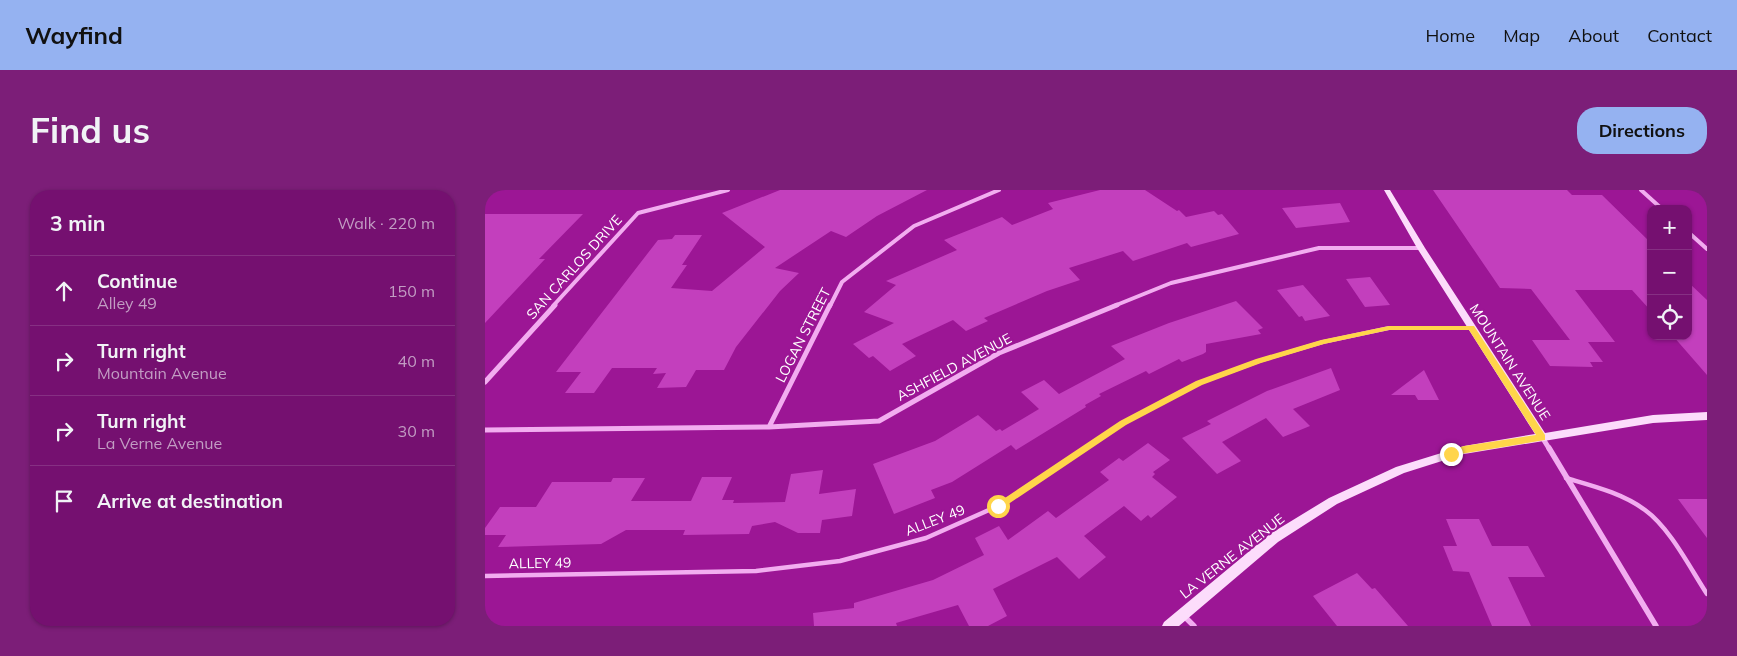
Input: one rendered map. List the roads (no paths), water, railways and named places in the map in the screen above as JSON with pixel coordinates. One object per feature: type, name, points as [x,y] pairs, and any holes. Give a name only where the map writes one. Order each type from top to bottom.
[{"type":"street","name":"SAN CARLOS DRIVE","points":[[485,382],[638,213],[728,190]]},
{"type":"street","name":"LOGAN STREET","points":[[769,427],[842,282],[914,226],[999,190]]},
{"type":"street","name":"MOUNTAIN AVENUE","points":[[1387,190],[1421,248],[1542,438],[1655,626]]},
{"type":"street","points":[[1641,190],[1658,205]]},
{"type":"street","points":[[1692,235],[1707,248]]},
{"type":"street","name":"ASHFIELD AVENUE","points":[[485,430],[769,427],[879,421],[999,353],[1171,282],[1319,248],[1421,248]]},
{"type":"street","name":"LA VERNE AVENUE","points":[[1169,626],[1274,538],[1333,501],[1400,470],[1464,450],[1653,419],[1707,416]]},
{"type":"street","points":[[1183,614],[1194,626]]},
{"type":"lane","name":"ALLEY 49","points":[[485,576],[756,571],[840,561],[926,538],[998,506],[1123,423],[1199,383],[1259,361],[1323,342],[1389,328],[1472,328]]},
{"type":"lane","points":[[1566,478],[1608,491],[1647,510],[1707,594]]}]
